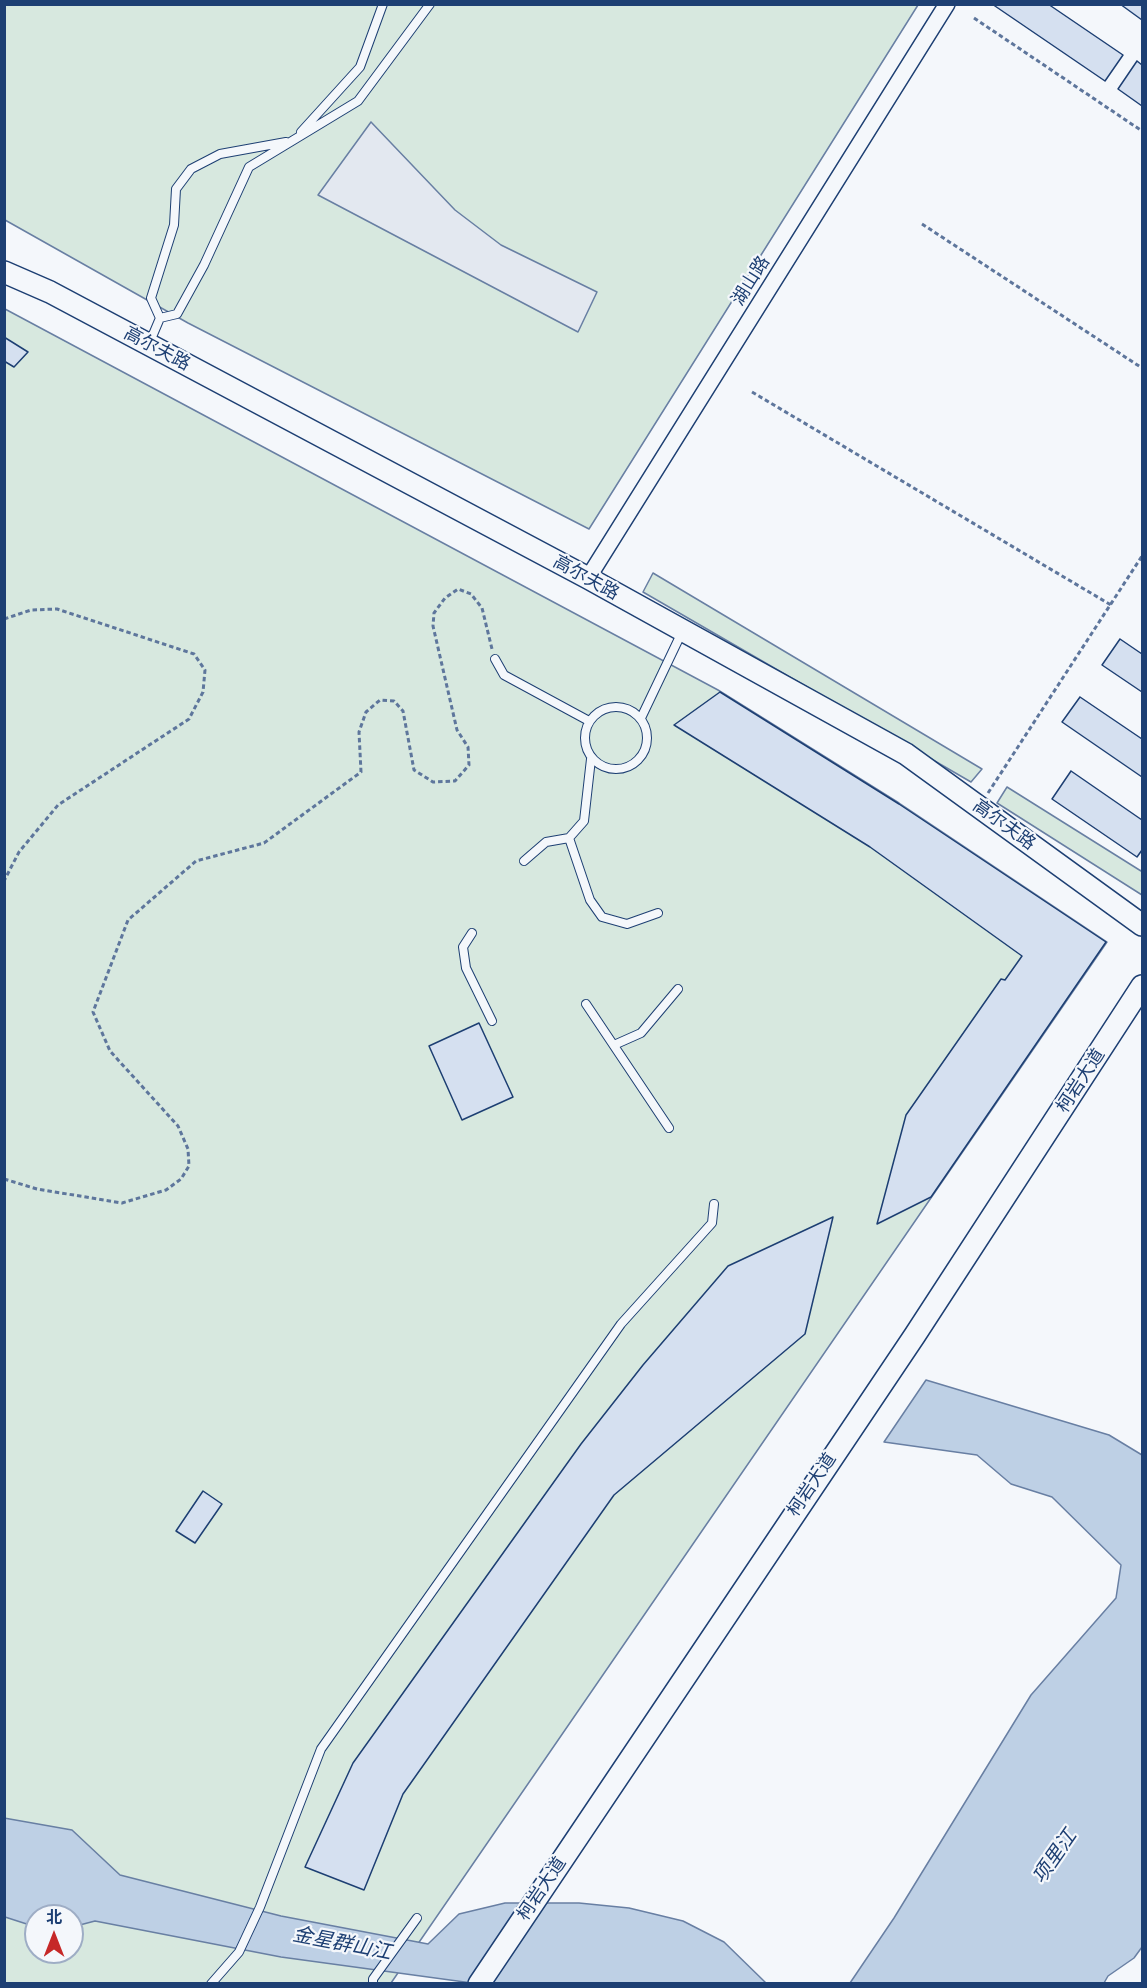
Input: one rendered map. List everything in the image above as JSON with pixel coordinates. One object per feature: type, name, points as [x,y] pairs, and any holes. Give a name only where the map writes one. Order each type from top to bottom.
[{"type":"street","name":"湖山路","points":[[588,578],[947,4]]},
{"type":"street","name":"高尔夫路","points":[[4,272],[50,291],[588,578],[906,754],[1143,925]]},
{"type":"street","name":"柯岩大道","points":[[479,1983],[915,1335],[1143,986]]},
{"type":"lane","points":[[149,344],[159,318],[150,298],[174,225],[176,189],[191,169],[220,154],[294,140],[360,67],[383,4]]},
{"type":"lane","points":[[159,318],[177,314],[204,265],[249,167],[358,101],[430,4]]},
{"type":"lane","points":[[641,718],[683,631]]},
{"type":"lane","points":[[495,659],[504,675],[588,721]]},
{"type":"lane","points":[[524,861],[546,842],[569,838],[584,821],[591,759],[584,740],[588,721],[604,708],[624,707],[641,718],[648,736],[643,755],[627,768],[608,769],[591,759]]},
{"type":"lane","points":[[569,838],[590,900],[602,917],[627,924],[658,914]]},
{"type":"lane","points":[[472,933],[464,947],[466,968],[492,1021]]},
{"type":"lane","points":[[614,1045],[641,1033],[678,989]]},
{"type":"lane","points":[[586,1004],[669,1128]]},
{"type":"lane","points":[[212,1983],[239,1952],[260,1907],[321,1749],[621,1324],[711,1223],[714,1204]]},
{"type":"lane","points":[[373,1983],[417,1918]]},
{"type":"path","points":[[974,18],[1143,131]]},
{"type":"path","points":[[922,224],[1143,368]]},
{"type":"path","points":[[752,392],[1110,605]]},
{"type":"path","points":[[978,807],[1143,556]]},
{"type":"path","points":[[4,1179],[37,1189],[122,1203],[166,1190],[182,1179],[189,1166],[188,1149],[177,1126],[110,1051],[93,1012],[128,920],[196,861],[264,843],[361,772],[359,732],[366,712],[380,700],[394,701],[403,711],[414,770],[434,782],[455,781],[469,765],[468,747],[456,730],[432,626],[434,614],[445,598],[458,589],[471,594],[482,608],[495,659]]},
{"type":"path","points":[[4,619],[31,610],[57,609],[194,654],[205,670],[203,692],[189,718],[58,805],[19,852],[4,881]]},
{"type":"path","points":[[4,967],[4,992]]},
{"type":"shaded area","points":[[5,5],[918,5],[589,529],[188,323],[5,220]]},
{"type":"shaded area","points":[[371,122],[455,210],[501,245],[597,292],[578,332],[318,195]]},
{"type":"shaded area","points":[[5,309],[718,690],[899,803],[1107,942],[391,1983],[5,1983]]},
{"type":"shaded area","points":[[653,573],[982,769],[971,782],[643,592]]},
{"type":"shaded area","points":[[1007,787],[1141,871],[1142,869],[1142,895],[997,803]]},
{"type":"water","name":"项里江","points":[[926,1380],[1109,1435],[1142,1455],[1142,1947],[1134,1958],[1108,1976],[1104,1983],[850,1983],[894,1918],[1031,1695],[1116,1598],[1121,1565],[1052,1497],[1011,1484],[977,1455],[884,1442]]},
{"type":"water","name":"金星群山江","points":[[4,1818],[72,1830],[120,1875],[281,1916],[428,1944],[459,1914],[505,1903],[579,1903],[629,1908],[683,1921],[724,1942],[766,1983],[472,1983],[281,1957],[95,1921],[84,1924],[84,1904],[24,1904],[24,1923],[5,1917]]},
{"type":"building","points":[[992,4],[1048,4],[1123,55],[1105,81]]},
{"type":"building","points":[[1120,4],[1142,4],[1142,20]]},
{"type":"building","points":[[1137,61],[1142,65],[1142,106],[1118,89]]},
{"type":"building","points":[[4,337],[28,352],[14,367],[4,361]]},
{"type":"building","points":[[1120,639],[1142,654],[1142,692],[1102,665]]},
{"type":"building","points":[[720,692],[899,804],[1106,942],[931,1197],[877,1224],[906,1115],[1001,979],[1005,980],[1022,956],[870,847],[674,725]]},
{"type":"building","points":[[1080,697],[1142,739],[1142,777],[1062,722]]},
{"type":"building","points":[[1071,771],[1142,820],[1142,850],[1137,857],[1052,799]]},
{"type":"building","points":[[479,1023],[513,1097],[462,1120],[429,1046]]},
{"type":"building","points":[[833,1217],[805,1334],[614,1495],[403,1794],[364,1890],[305,1867],[353,1763],[581,1444],[643,1365],[728,1266]]},
{"type":"building","points":[[203,1491],[222,1504],[195,1543],[176,1531]]}]
